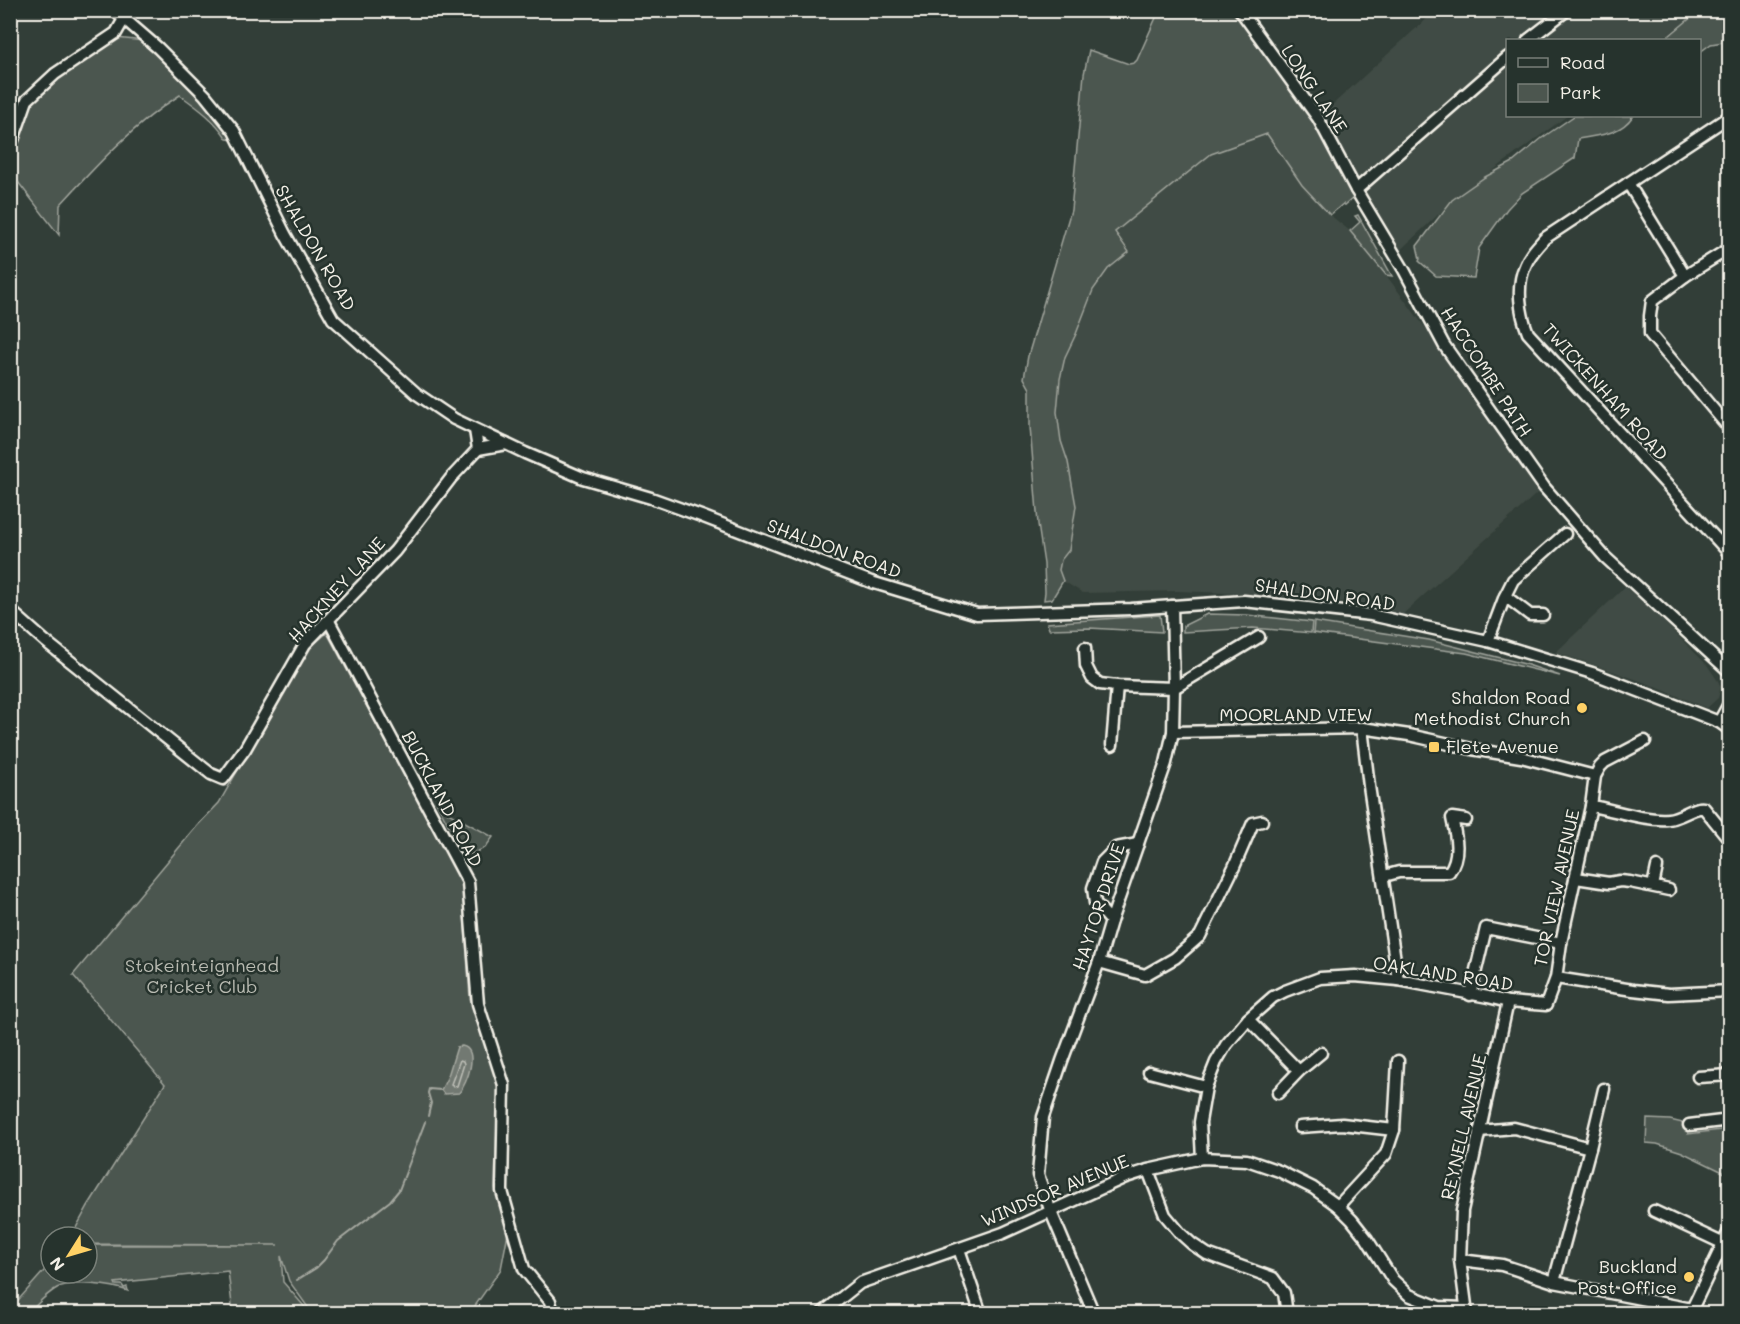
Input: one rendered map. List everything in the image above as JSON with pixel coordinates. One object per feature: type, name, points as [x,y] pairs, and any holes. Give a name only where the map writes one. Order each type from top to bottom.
[{"type":"street","name":"SHALDON ROAD","points":[[114,10],[159,48],[205,95],[234,131],[285,234],[333,319],[417,394],[454,419],[506,444],[583,478],[651,498],[701,516],[871,582],[977,614],[1244,601],[1371,615],[1488,642],[1592,672],[1719,722],[1730,730]]},
{"type":"street","name":"LONG LANE","points":[[1240,10],[1318,118],[1356,190]]},
{"type":"street","points":[[1529,39],[1566,10]]},
{"type":"street","points":[[10,141],[13,140],[27,100],[55,74],[116,33],[124,19]]},
{"type":"street","points":[[116,33],[145,36]]},
{"type":"street","points":[[1356,190],[1506,59]]},
{"type":"street","name":"TWICKENHAM ROAD","points":[[1730,116],[1545,238],[1531,254],[1523,268],[1519,297],[1521,317],[1528,333],[1730,554]]},
{"type":"street","points":[[1628,183],[1684,276]]},
{"type":"street","name":"HACCOMBE PATH","points":[[1356,190],[1404,270],[1444,345],[1545,487],[1605,557],[1730,672]]},
{"type":"street","points":[[1730,248],[1684,276],[1652,301],[1650,316],[1650,334],[1730,429]]},
{"type":"street","points":[[475,430],[478,449],[506,444]]},
{"type":"street","name":"HACKNEY LANE","points":[[10,610],[45,641],[202,767],[223,779],[245,748],[305,644],[395,552],[452,478],[478,449]]},
{"type":"street","points":[[1488,642],[1513,580],[1565,534]]},
{"type":"street","points":[[1505,596],[1530,615],[1543,615]]},
{"type":"street","name":"HAYTOR DRIVE","points":[[1094,1314],[1038,1175],[1043,1118],[1099,962],[1166,763],[1173,732],[1172,606]]},
{"type":"street","name":"BUCKLAND ROAD","points":[[329,621],[468,882],[478,1004],[504,1085],[502,1191],[524,1269],[550,1301],[553,1314]]},
{"type":"street","points":[[1085,648],[1086,666],[1092,678],[1100,684],[1174,688],[1259,637]]},
{"type":"street","points":[[1112,745],[1117,686]]},
{"type":"street","points":[[1719,722],[1730,702]]},
{"type":"street","points":[[1362,728],[1398,980]]},
{"type":"street","name":"MOORLAND VIEW","points":[[1173,732],[1362,728],[1521,757],[1595,776]]},
{"type":"street","points":[[1595,776],[1605,762],[1645,741]]},
{"type":"street","name":"TOR VIEW AVENUE","points":[[1546,1005],[1556,978],[1595,776]]},
{"type":"street","points":[[1591,806],[1654,819],[1670,819],[1685,815],[1698,807],[1704,808],[1730,840]]},
{"type":"street","points":[[1384,876],[1399,872],[1449,872],[1454,866],[1458,845],[1452,818],[1466,820]]},
{"type":"street","points":[[1099,962],[1145,975],[1175,958],[1200,936],[1253,823],[1262,821]]},
{"type":"street","points":[[1111,921],[1095,903],[1093,888],[1102,862],[1116,848],[1138,844]]},
{"type":"street","points":[[1653,886],[1657,867]]},
{"type":"street","points":[[1575,878],[1609,884],[1620,881],[1669,890]]},
{"type":"street","points":[[1470,995],[1486,928],[1561,943]]},
{"type":"street","name":"OAKLAND ROAD","points":[[1202,1158],[1200,1122],[1206,1087],[1216,1062],[1226,1045],[1248,1018],[1273,997],[1320,978],[1355,976],[1398,980],[1508,1002],[1546,1005]]},
{"type":"street","points":[[1556,978],[1669,994],[1730,991]]},
{"type":"street","name":"REYNELL AVENUE","points":[[1466,1311],[1460,1260],[1462,1211],[1508,1002]]},
{"type":"street","points":[[1248,1018],[1299,1071]]},
{"type":"street","points":[[1278,1093],[1299,1071],[1322,1053]]},
{"type":"street","points":[[1338,1206],[1386,1154],[1394,1130],[1398,1061]]},
{"type":"street","points":[[1149,1072],[1206,1087]]},
{"type":"street","points":[[1698,1077],[1730,1075]]},
{"type":"street","points":[[1554,1282],[1604,1089]]},
{"type":"street","points":[[1689,1125],[1730,1120]]},
{"type":"street","points":[[1300,1127],[1342,1124],[1394,1130]]},
{"type":"street","points":[[1479,1131],[1514,1128],[1590,1148]]},
{"type":"street","name":"WINDSOR AVENUE","points":[[959,1249],[1003,1233],[1126,1177],[1148,1170],[1202,1158],[1247,1160],[1279,1171],[1313,1188],[1338,1206],[1368,1239],[1393,1280],[1409,1295],[1439,1307],[1466,1311]]},
{"type":"street","points":[[1148,1170],[1165,1215],[1181,1234],[1207,1254],[1273,1278],[1284,1293],[1287,1314]]},
{"type":"street","points":[[1654,1211],[1722,1243]]},
{"type":"street","points":[[1460,1260],[1502,1265],[1554,1282],[1695,1311],[1722,1243],[1730,1229]]},
{"type":"street","points":[[821,1314],[861,1283],[959,1249],[981,1314]]},
{"type":"shaded area","points":[[1435,11],[1699,11],[1662,39],[1506,39],[1506,117],[1566,117],[1457,197],[1395,255],[1318,118]]},
{"type":"shaded area","points":[[1267,133],[1302,185],[1330,215],[1350,231],[1386,275],[1544,487],[1403,614],[1369,605],[1276,595],[1178,591],[1083,593],[1063,581],[1059,570],[1061,560],[1069,550],[1076,506],[1068,462],[1061,441],[1057,412],[1060,379],[1065,357],[1093,290],[1108,269],[1129,252],[1114,232],[1211,154]]},
{"type":"shaded area","points":[[1625,587],[1647,605],[1707,665],[1718,681],[1721,687],[1718,698],[1707,708],[1646,683],[1555,653]]},
{"type":"green space","points":[[1159,11],[1235,11],[1314,120],[1353,198],[1330,215],[1302,185],[1267,134],[1211,154],[1115,232],[1129,252],[1108,269],[1093,290],[1065,357],[1060,379],[1057,412],[1061,441],[1068,462],[1076,506],[1069,550],[1061,560],[1059,570],[1063,581],[1052,599],[1044,600],[1044,564],[1038,524],[1030,427],[1030,389],[1024,378],[1028,356],[1071,210],[1084,74],[1089,50],[1129,64],[1134,63]]},
{"type":"green space","points":[[1699,11],[1729,11],[1729,41],[1711,44],[1701,51],[1701,39],[1665,39]]},
{"type":"green space","points":[[116,38],[145,41],[203,98],[230,131],[234,140],[227,139],[212,120],[180,95],[132,132],[60,205],[59,235],[11,173],[11,143],[30,103],[60,74]]},
{"type":"green space","points":[[1573,117],[1632,117],[1615,131],[1578,139],[1575,158],[1522,193],[1507,209],[1479,248],[1474,278],[1436,276],[1419,261],[1417,246],[1452,200],[1485,177],[1513,162]]},
{"type":"green space","points":[[1358,215],[1392,276],[1386,275],[1350,231],[1360,222],[1355,216]]},
{"type":"green space","points":[[1207,614],[1247,615],[1312,622],[1311,633],[1253,628],[1183,632],[1183,626]]},
{"type":"green space","points":[[1160,615],[1162,632],[1089,628],[1049,629],[1047,623]]},
{"type":"green space","points":[[1314,622],[1429,640],[1525,664],[1560,676],[1466,653],[1313,633]]},
{"type":"green space","name":"Stokeinteignhead Cricket Club","points":[[327,633],[462,883],[470,998],[498,1086],[495,1188],[508,1233],[501,1269],[470,1313],[312,1313],[289,1281],[281,1256],[283,1282],[310,1313],[233,1313],[228,1271],[115,1283],[124,1288],[127,1287],[128,1291],[99,1285],[99,1245],[278,1245],[99,1244],[99,1225],[78,1225],[165,1084],[73,975],[197,826],[219,803],[306,651]]},
{"type":"green space","points":[[436,801],[448,813],[493,837],[485,848],[465,857]]},
{"type":"green space","points":[[1647,1119],[1670,1120],[1687,1124],[1688,1134],[1729,1129],[1729,1175],[1682,1152],[1646,1143]]},
{"type":"green space","points":[[39,1277],[39,1285],[68,1285],[49,1293],[28,1313],[11,1313],[10,1305],[13,1306]]},
{"type":"water","points":[[462,1046],[470,1053],[468,1075],[459,1093],[444,1094],[441,1090],[457,1047]]},
{"type":"waterway","points":[[428,1116],[431,1103],[429,1089],[441,1090]]},
{"type":"waterway","points":[[297,1280],[316,1268],[338,1241],[390,1201],[399,1190],[425,1122]]},
{"type":"place","name":"Shaldon Road Methodist Church","points":[[1582,708]]},
{"type":"place","name":"Flete Avenue","points":[[1434,747]]},
{"type":"place","name":"Buckland Post Office","points":[[1689,1277]]}]
